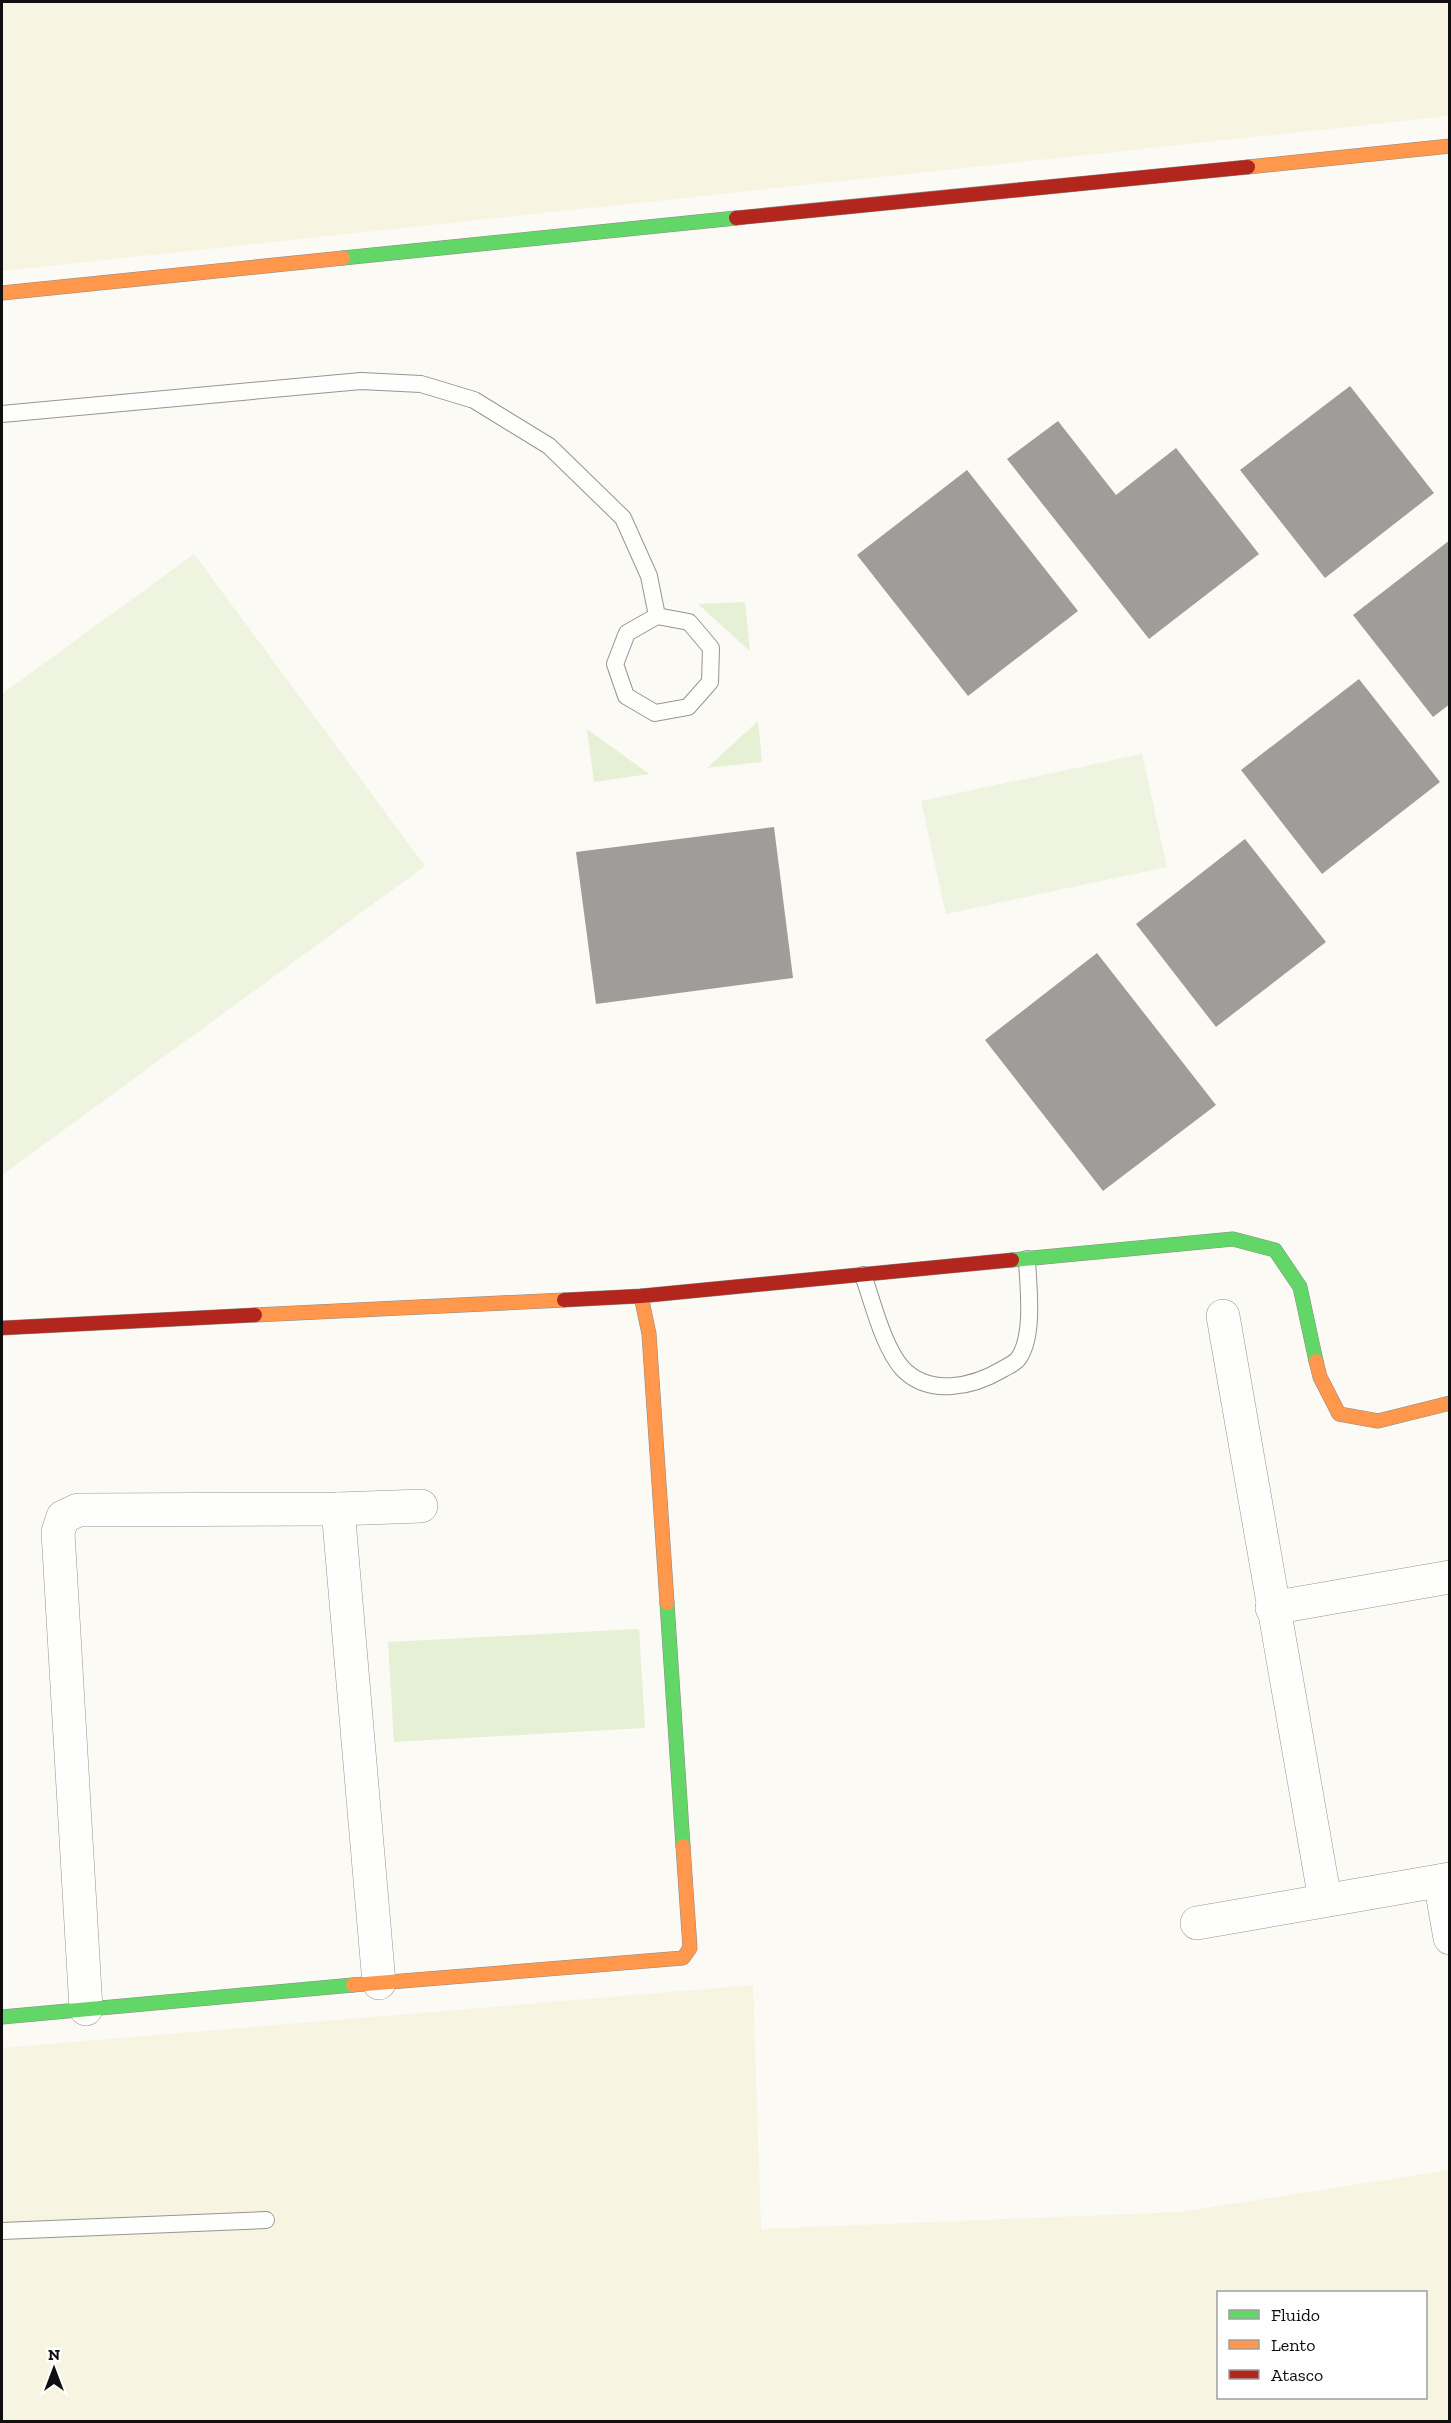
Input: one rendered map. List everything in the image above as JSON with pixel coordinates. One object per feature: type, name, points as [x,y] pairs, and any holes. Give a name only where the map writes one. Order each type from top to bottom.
[{"type":"street","points":[[2,293],[1449,146]]},
{"type":"street","points":[[2,1328],[641,1296],[1233,1239],[1275,1250],[1300,1287],[1320,1377],[1339,1414],[1378,1421],[1449,1403]]},
{"type":"street","points":[[2,2017],[683,1958],[690,1948],[650,1346],[641,1296]]},
{"type":"street","points":[[1223,1316],[1272,1608],[1325,1900]]},
{"type":"street","points":[[86,2009],[58,1532],[63,1517],[78,1510],[338,1509],[421,1506]]},
{"type":"street","points":[[338,1509],[379,1983]]},
{"type":"street","points":[[1272,1608],[1449,1577]]},
{"type":"street","points":[[1197,1923],[1445,1880],[1449,1938]]},
{"type":"lane","points":[[2,414],[361,381],[421,384],[474,400],[549,446],[623,518],[649,576],[657,616]]},
{"type":"lane","points":[[657,616],[690,622],[711,648],[710,682],[688,708],[655,713],[626,696],[615,663],[627,633],[657,616]]},
{"type":"lane","points":[[864,1275],[892,1352],[902,1368],[921,1384],[954,1387],[987,1379],[1018,1359],[1028,1335],[1028,1259]]},
{"type":"lane","points":[[2,2231],[267,2220]]},
{"type":"shaded area","points":[[2,2],[1449,2],[1449,116],[2,271]]},
{"type":"shaded area","points":[[753,1985],[761,2229],[1180,2212],[1449,2170],[1449,2421],[2,2422],[2,2048]]},
{"type":"green space","points":[[194,554],[425,866],[2,1175],[2,694]]},
{"type":"green space","points":[[745,602],[750,651],[698,604]]},
{"type":"green space","points":[[758,721],[762,762],[707,768]]},
{"type":"green space","points":[[587,729],[649,774],[594,782]]},
{"type":"green space","points":[[1142,754],[1167,867],[946,914],[921,801]]},
{"type":"green space","points":[[639,1629],[645,1728],[394,1742],[388,1642]]},
{"type":"building","points":[[1350,386],[1434,493],[1325,578],[1240,470]]},
{"type":"building","points":[[1058,421],[1116,495],[1176,448],[1259,554],[1149,639],[1007,459]]},
{"type":"building","points":[[967,470],[1078,611],[968,696],[857,555]]},
{"type":"building","points":[[1450,540],[1450,704],[1433,717],[1353,615]]},
{"type":"building","points":[[1359,679],[1440,782],[1322,874],[1241,770]]},
{"type":"building","points":[[774,827],[793,978],[596,1004],[576,852]]},
{"type":"building","points":[[1245,839],[1326,942],[1216,1027],[1136,924]]},
{"type":"building","points":[[1097,953],[1216,1105],[1103,1191],[985,1040]]},
{"type":"traffic: fast","points":[[343,258],[736,218]]},
{"type":"traffic: fast","points":[[1012,1260],[1233,1239],[1275,1250],[1300,1287],[1316,1361]]},
{"type":"traffic: fast","points":[[667,1603],[683,1846]]},
{"type":"traffic: fast","points":[[2,2017],[353,1985]]},
{"type":"traffic: slow","points":[[1248,167],[1450,146]]},
{"type":"traffic: slow","points":[[2,293],[343,258]]},
{"type":"traffic: slow","points":[[641,1296],[649,1334],[667,1603]]},
{"type":"traffic: slow","points":[[255,1315],[564,1300]]},
{"type":"traffic: slow","points":[[1316,1361],[1320,1377],[1339,1414],[1378,1421],[1450,1403]]},
{"type":"traffic: slow","points":[[353,1985],[683,1958],[690,1948],[683,1846]]},
{"type":"traffic: jam","points":[[736,218],[1248,167]]},
{"type":"traffic: jam","points":[[564,1300],[641,1296],[1012,1260]]},
{"type":"traffic: jam","points":[[2,1328],[255,1315]]}]
